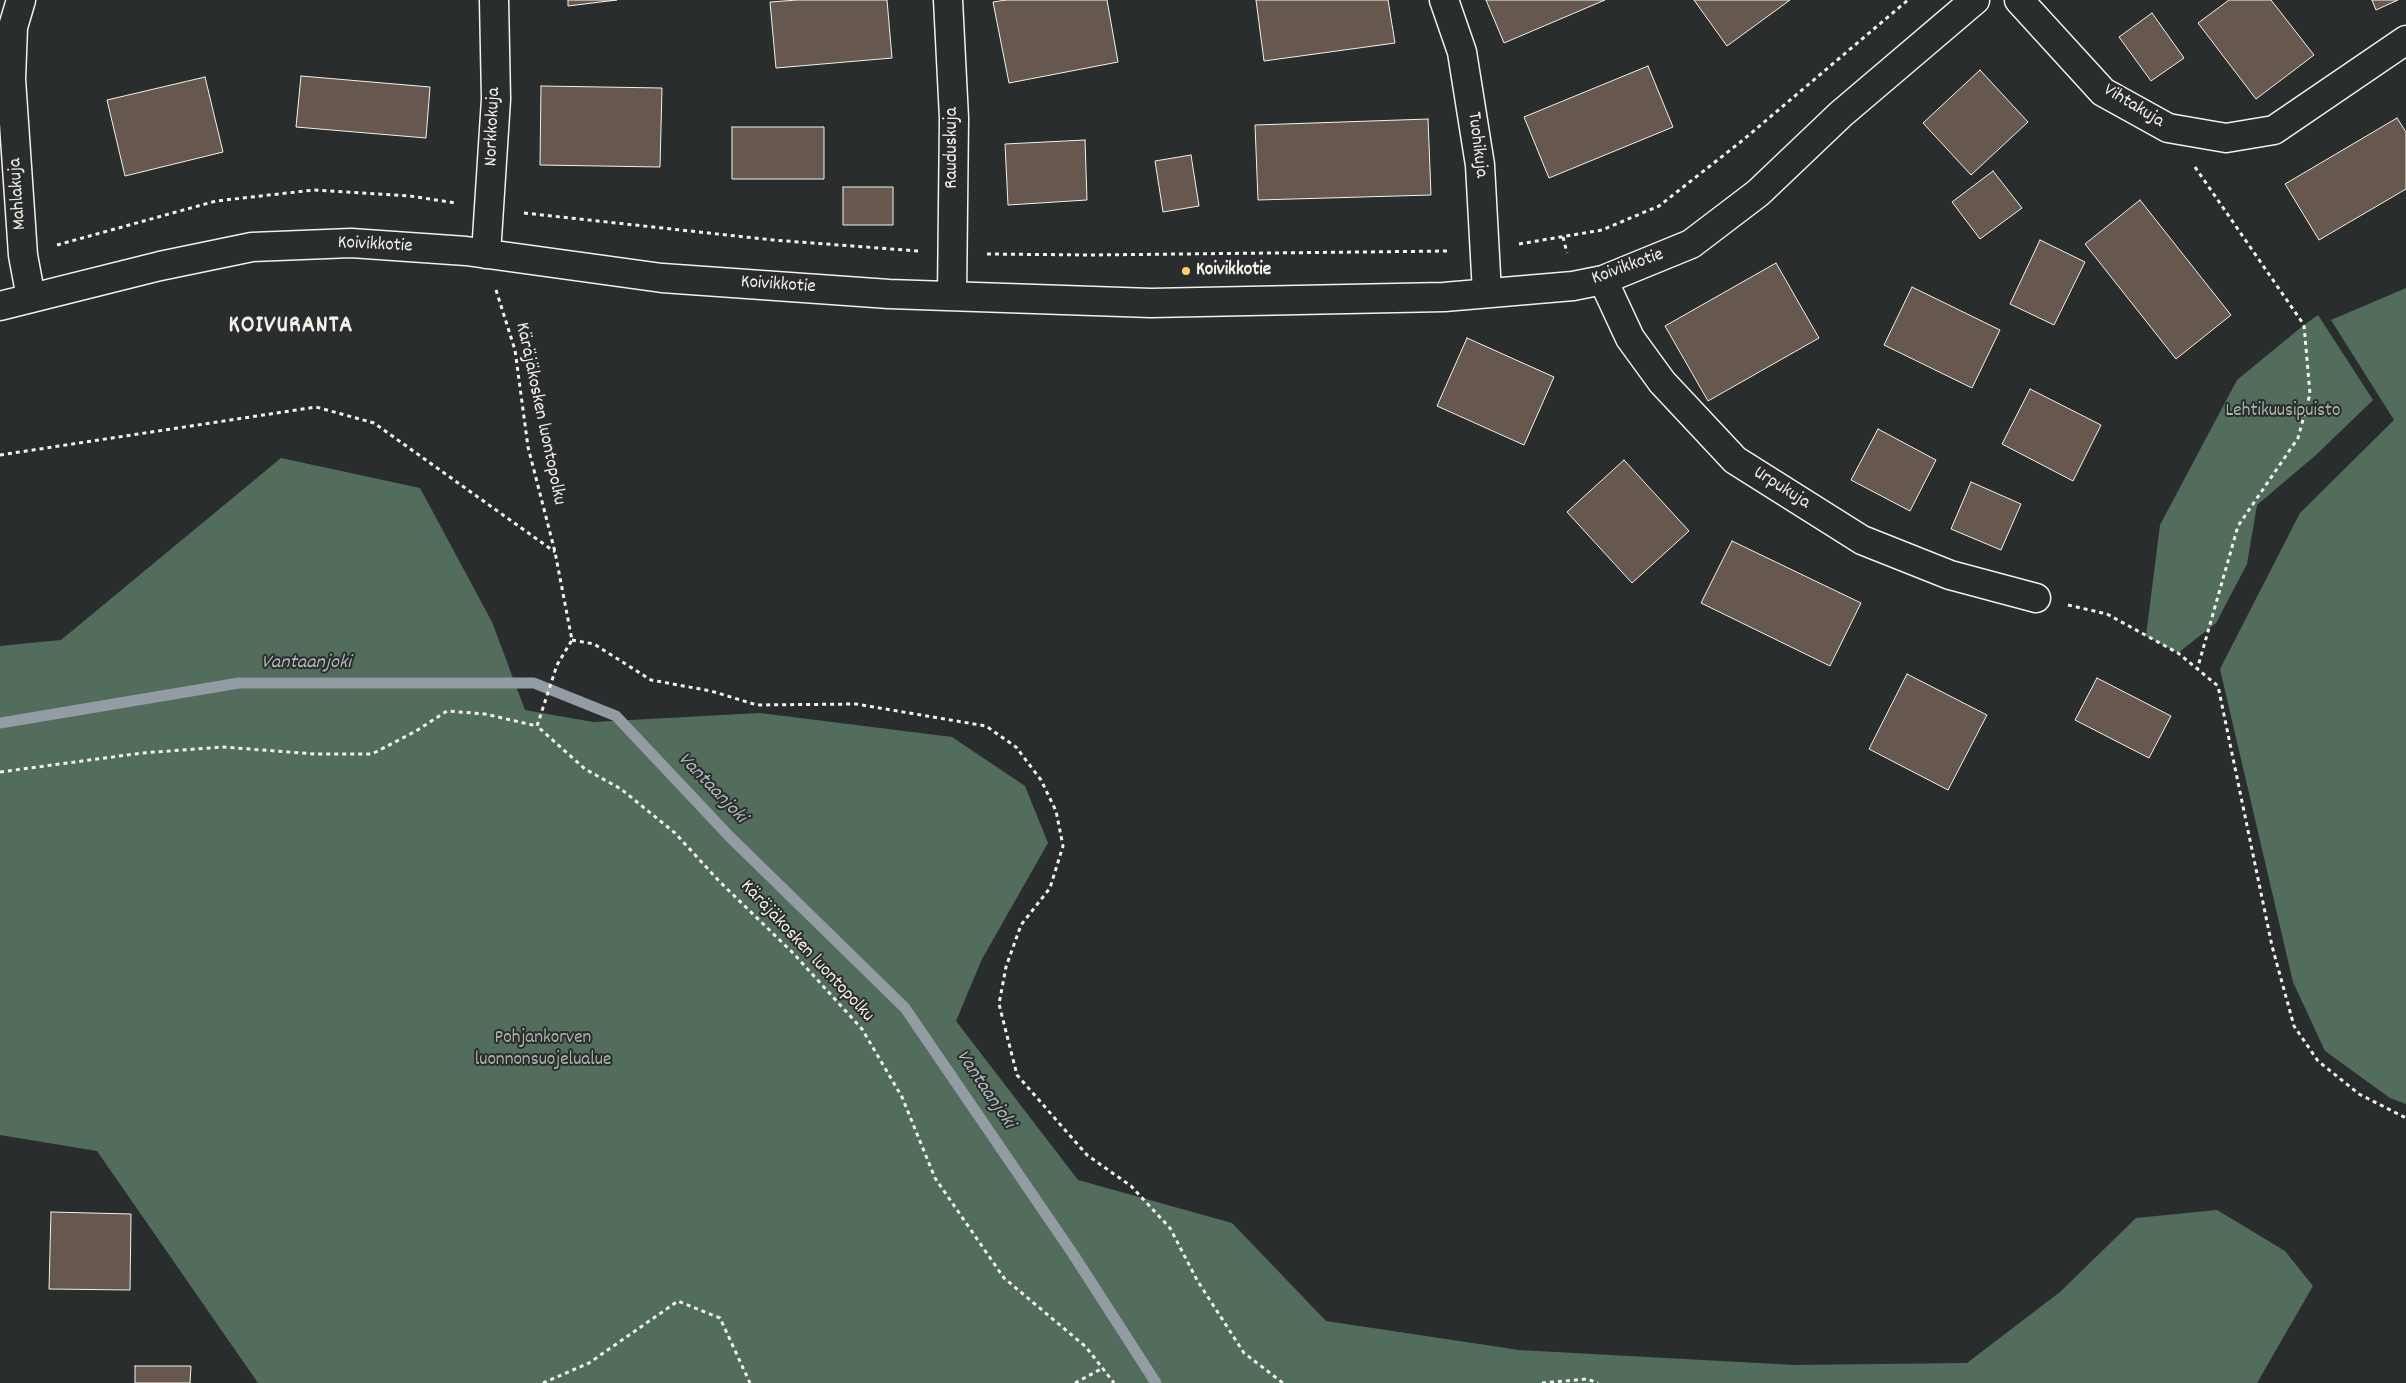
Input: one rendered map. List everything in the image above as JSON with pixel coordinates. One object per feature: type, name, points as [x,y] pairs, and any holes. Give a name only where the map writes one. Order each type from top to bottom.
[{"type":"street","name":"Mahlakuja","points":[[21,0],[13,27],[11,79],[24,255],[31,298]]},
{"type":"street","name":"Norkkokuja","points":[[486,254],[496,99],[494,0]]},
{"type":"street","name":"Rauduskuja","points":[[948,0],[954,118],[952,296]]},
{"type":"street","name":"Tuohikuja","points":[[1444,0],[1462,52],[1478,155],[1487,294]]},
{"type":"street","name":"Koivikkotie","points":[[0,306],[160,266],[252,247],[351,243],[486,254],[662,278],[889,294],[1151,303],[1444,297],[1573,286],[1603,280],[1691,244],[1758,193],[1841,114],[1975,0]]},
{"type":"street","name":"Vihtakuja","points":[[2019,0],[2103,92],[2168,128],[2226,138],[2274,130],[2406,40]]},
{"type":"street","name":"Urpukuja","points":[[1603,280],[1630,338],[1662,382],[1735,460],[1862,540],[1950,576],[2036,598]]},
{"type":"path","points":[[2168,128],[2304,324],[2310,394],[2298,438],[2238,526],[2197,670]]},
{"type":"path","name":"Käräjäkosken luontopolku","points":[[486,254],[515,350],[528,447],[556,552],[572,640]]},
{"type":"path","points":[[0,455],[316,407],[374,423],[556,552]]},
{"type":"path","points":[[2036,598],[2107,614],[2178,653],[2218,686],[2272,946],[2294,1026],[2318,1061],[2359,1094],[2406,1118]]},
{"type":"path","points":[[0,772],[142,753],[223,748],[315,754],[372,754],[416,731],[446,711],[486,714],[537,726],[557,665],[572,640],[594,644],[651,680],[711,691],[757,705],[856,704],[986,726],[1016,748],[1041,780],[1056,811],[1063,846],[1050,888],[1021,925],[1006,967],[999,1004],[1017,1075],[1087,1155],[1132,1186],[1170,1228],[1197,1280],[1244,1354],[1283,1383]]},
{"type":"path","name":"Käräjäkosken luontopolku","points":[[537,726],[585,770],[621,789],[676,834],[720,881],[793,952],[862,1030],[902,1097],[936,1178],[1004,1278],[1086,1347],[1114,1383]]},
{"type":"path","points":[[543,1383],[589,1363],[678,1301],[720,1318],[750,1383]]},
{"type":"path","points":[[1075,1383],[1103,1368]]},
{"type":"path","points":[[1542,1383],[1587,1379],[1598,1383]]},
{"type":"green space","points":[[2406,288],[2406,1104],[2390,1098],[2325,1051],[2293,982],[2220,669],[2300,513],[2394,420],[2331,320]]},
{"type":"green space","name":"Lehtikuusipuisto","points":[[2318,315],[2373,400],[2316,455],[2257,505],[2247,564],[2216,623],[2178,653],[2146,636],[2160,525],[2237,380]]},
{"type":"green space","name":"Pohjankorven luonnonsuojelualue","points":[[281,458],[420,488],[492,622],[525,710],[593,722],[760,713],[952,737],[1025,786],[1048,843],[982,959],[956,1021],[1078,1180],[1232,1223],[1326,1321],[1519,1350],[1794,1365],[1967,1363],[2060,1292],[2136,1218],[2217,1210],[2285,1251],[2313,1286],[2257,1383],[258,1383],[97,1151],[0,1135],[0,646],[61,640]]},
{"type":"building","points":[[568,0],[617,0],[568,6]]},
{"type":"building","points":[[797,0],[887,0],[892,58],[776,68],[770,2]]},
{"type":"building","points":[[1006,0],[1107,0],[1118,62],[1009,83],[993,2]]},
{"type":"building","points":[[1256,0],[1388,0],[1395,43],[1264,61]]},
{"type":"building","points":[[1486,0],[1605,0],[1504,43]]},
{"type":"building","points":[[1694,0],[1790,0],[1727,46]]},
{"type":"building","points":[[2229,0],[2271,0],[2314,55],[2256,99],[2198,23]]},
{"type":"building","points":[[2372,0],[2398,0],[2376,10]]},
{"type":"building","points":[[2152,13],[2184,58],[2151,81],[2119,37]]},
{"type":"building","points":[[1648,66],[1673,127],[1549,178],[1524,117]]},
{"type":"building","points":[[1980,70],[2028,122],[1971,175],[1923,123]]},
{"type":"building","points":[[301,76],[430,87],[426,138],[296,127]]},
{"type":"building","points":[[205,77],[223,152],[125,176],[107,100]]},
{"type":"building","points":[[541,86],[662,88],[660,167],[540,165]]},
{"type":"building","points":[[2397,118],[2406,132],[2406,189],[2319,240],[2285,184]]},
{"type":"building","points":[[1428,119],[1431,195],[1258,200],[1255,125]]},
{"type":"building","points":[[732,127],[824,127],[824,179],[732,179]]},
{"type":"building","points":[[1085,140],[1087,200],[1008,205],[1005,144]]},
{"type":"building","points":[[1191,155],[1199,206],[1163,212],[1155,161]]},
{"type":"building","points":[[1993,171],[2022,208],[1980,239],[1952,202]]},
{"type":"building","points":[[843,187],[893,187],[893,225],[843,225]]},
{"type":"building","points":[[2140,200],[2231,315],[2176,359],[2085,244]]},
{"type":"building","points":[[2040,240],[2085,262],[2054,325],[2010,304]]},
{"type":"building","points":[[1776,263],[1819,338],[1708,401],[1665,326]]},
{"type":"building","points":[[1912,287],[2000,330],[1972,388],[1884,345]]},
{"type":"building","points":[[1467,338],[1554,377],[1524,445],[1437,406]]},
{"type":"building","points":[[2030,389],[2101,425],[2073,481],[2002,444]]},
{"type":"building","points":[[1878,429],[1936,460],[1910,511],[1851,480]]},
{"type":"building","points":[[1624,460],[1689,531],[1632,583],[1567,512]]},
{"type":"building","points":[[1971,482],[2021,504],[2001,550],[1951,529]]},
{"type":"building","points":[[1732,541],[1861,603],[1830,666],[1701,603]]},
{"type":"building","points":[[1907,674],[1987,715],[1948,790],[1869,749]]},
{"type":"building","points":[[2097,678],[2171,716],[2149,758],[2075,720]]},
{"type":"building","points":[[51,1212],[131,1214],[130,1290],[49,1289]]},
{"type":"building","points":[[135,1366],[191,1366],[190,1383],[135,1383]]},
{"type":"waterway","name":"Vantaanjoki","points":[[0,723],[239,683],[534,683],[616,716],[730,837],[905,1008],[1073,1254],[1156,1383]]},
{"type":"place","name":"Koivikkotie","points":[[1186,271]]},
{"type":"district","name":"KOIVURANTA","points":[[291,328]]}]
